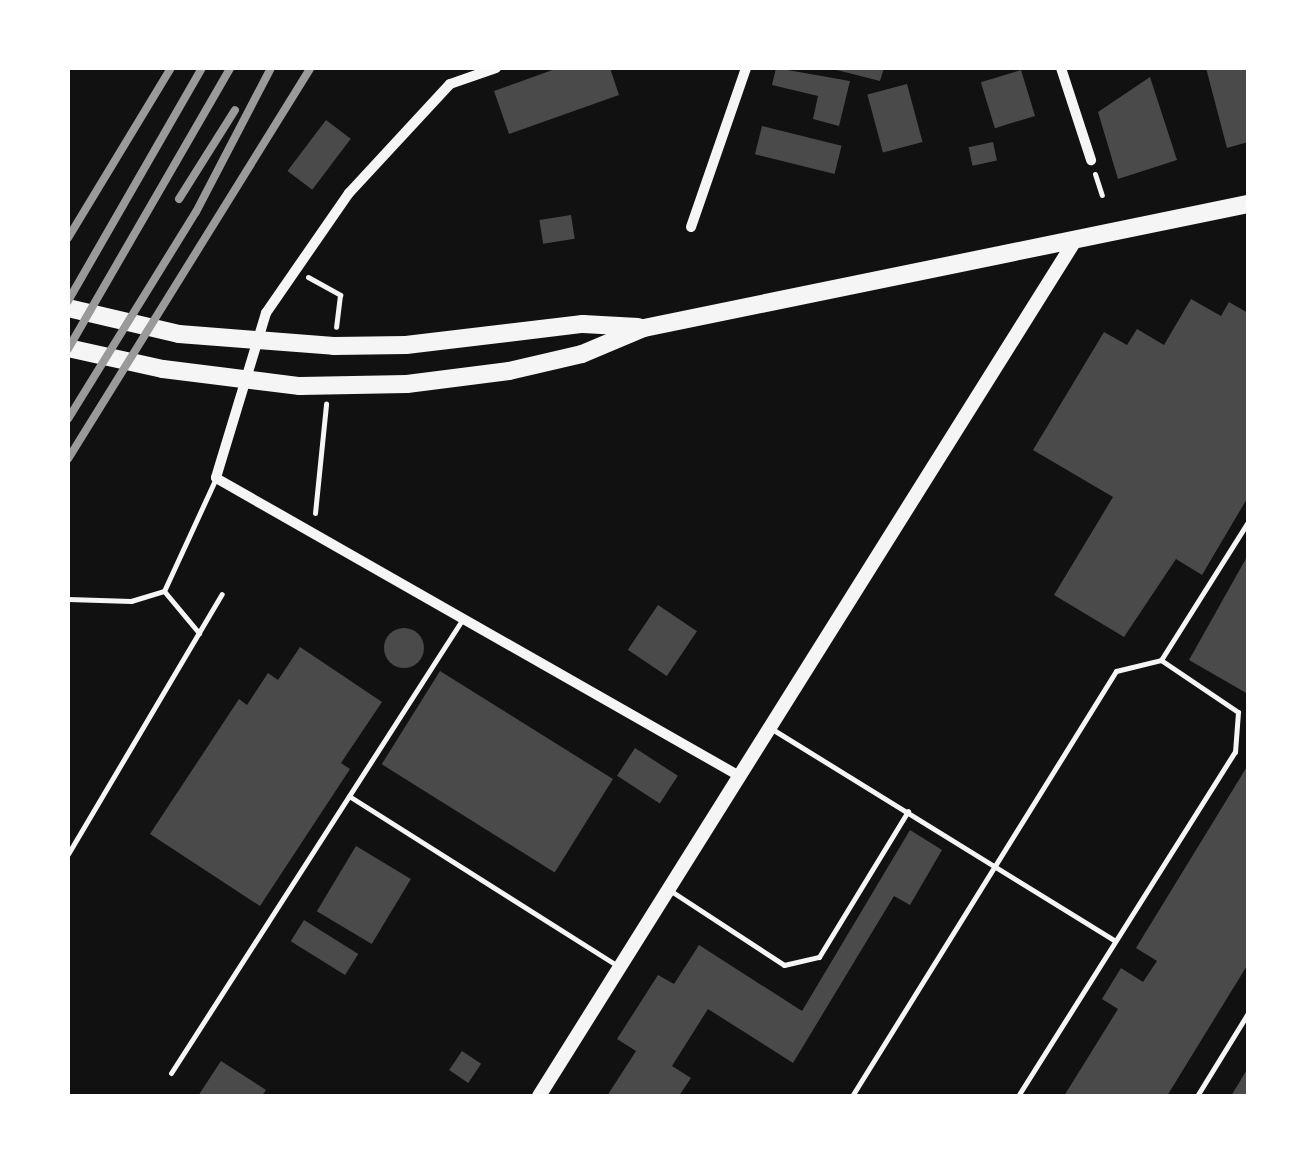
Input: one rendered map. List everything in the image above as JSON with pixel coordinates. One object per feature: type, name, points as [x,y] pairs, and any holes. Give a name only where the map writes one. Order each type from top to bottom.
[{"type":"main road","points":[[68,348],[163,369],[343,387],[509,371],[582,354],[644,328],[1248,204]]},
{"type":"main road","points":[[68,308],[179,334],[334,346],[424,344],[583,324],[644,328]]},
{"type":"street","points":[[496,68],[450,84],[349,193],[266,313],[216,478],[312,529],[741,777]]},
{"type":"street","points":[[691,227],[746,68]]},
{"type":"street","points":[[1061,68],[1091,160]]},
{"type":"street","points":[[539,1096],[671,891],[1076,239]]},
{"type":"lane","points":[[68,600],[131,601],[164,591],[216,478]]},
{"type":"lane","points":[[852,1096],[993,862],[1116,671],[1161,660],[1248,522]]},
{"type":"lane","points":[[164,591],[199,633]]},
{"type":"lane","points":[[68,854],[222,594]]},
{"type":"lane","points":[[171,1073],[464,617]]},
{"type":"lane","points":[[1161,660],[1248,718]]},
{"type":"lane","points":[[1018,1096],[1235,752],[1238,712]]},
{"type":"lane","points":[[772,729],[1115,940]]},
{"type":"lane","points":[[349,796],[621,968]]},
{"type":"lane","points":[[671,891],[784,965],[819,957],[908,811]]},
{"type":"lane","points":[[1197,1096],[1248,1013]]},
{"type":"path","points":[[296,270],[340,295],[336,330]]},
{"type":"path","points":[[312,529],[326,402]]},
{"type":"building","points":[[558,68],[610,68],[619,95],[509,134],[494,91]]},
{"type":"building","points":[[776,68],[850,81],[839,126],[813,119],[818,96],[772,85]]},
{"type":"building","points":[[829,68],[884,68],[880,81]]},
{"type":"building","points":[[1206,68],[1248,68],[1248,142],[1227,148]]},
{"type":"building","points":[[1021,70],[1035,116],[995,128],[981,82]]},
{"type":"building","points":[[1150,77],[1177,160],[1118,179],[1098,112]]},
{"type":"building","points":[[907,84],[923,142],[883,153],[867,95]]},
{"type":"building","points":[[326,120],[351,139],[312,190],[287,171]]},
{"type":"building","points":[[762,126],[842,146],[835,174],[755,154]]},
{"type":"building","points":[[993,142],[997,161],[972,166],[969,147]]},
{"type":"building","points":[[571,215],[575,239],[543,244],[539,220]]},
{"type":"building","points":[[1191,299],[1221,316],[1229,302],[1248,313],[1248,497],[1202,575],[1176,559],[1124,637],[1054,595],[1113,497],[1033,450],[1104,332],[1127,345],[1137,329],[1164,345]]},
{"type":"building","points":[[1248,555],[1248,694],[1189,660]]},
{"type":"building","points":[[658,605],[697,631],[667,676],[628,650]]},
{"type":"building","points":[[404,628],[418,634],[424,648],[418,662],[404,668],[390,662],[384,648],[390,634]]},
{"type":"building","points":[[300,647],[382,702],[341,763],[350,769],[260,906],[150,834],[239,699],[247,705],[268,673],[278,680]]},
{"type":"building","points":[[440,671],[613,779],[555,872],[382,764]]},
{"type":"building","points":[[635,748],[678,776],[660,803],[617,776]]},
{"type":"building","points":[[1248,765],[1248,964],[1167,1096],[1064,1096],[1118,1009],[1102,999],[1121,968],[1143,982],[1157,961],[1136,948]]},
{"type":"building","points":[[910,830],[942,850],[910,905],[894,896],[793,1063],[708,1009],[672,1066],[691,1078],[679,1096],[607,1096],[636,1051],[617,1039],[658,975],[674,984],[699,945],[802,1011]]},
{"type":"building","points":[[356,846],[411,879],[372,944],[317,911]]},
{"type":"building","points":[[304,920],[358,954],[345,975],[291,941]]},
{"type":"building","points":[[462,1051],[481,1064],[468,1083],[449,1070]]},
{"type":"building","points":[[221,1061],[266,1090],[262,1096],[198,1096]]},
{"type":"building","points":[[1248,1068],[1248,1096],[1231,1096]]},
{"type":"railway","points":[[68,238],[171,68]]},
{"type":"railway","points":[[68,301],[202,68]]},
{"type":"railway","points":[[68,349],[230,68]]},
{"type":"railway","points":[[68,419],[196,212],[271,68]]},
{"type":"railway","points":[[68,459],[310,68]]},
{"type":"railway","points":[[179,199],[235,110]]}]
